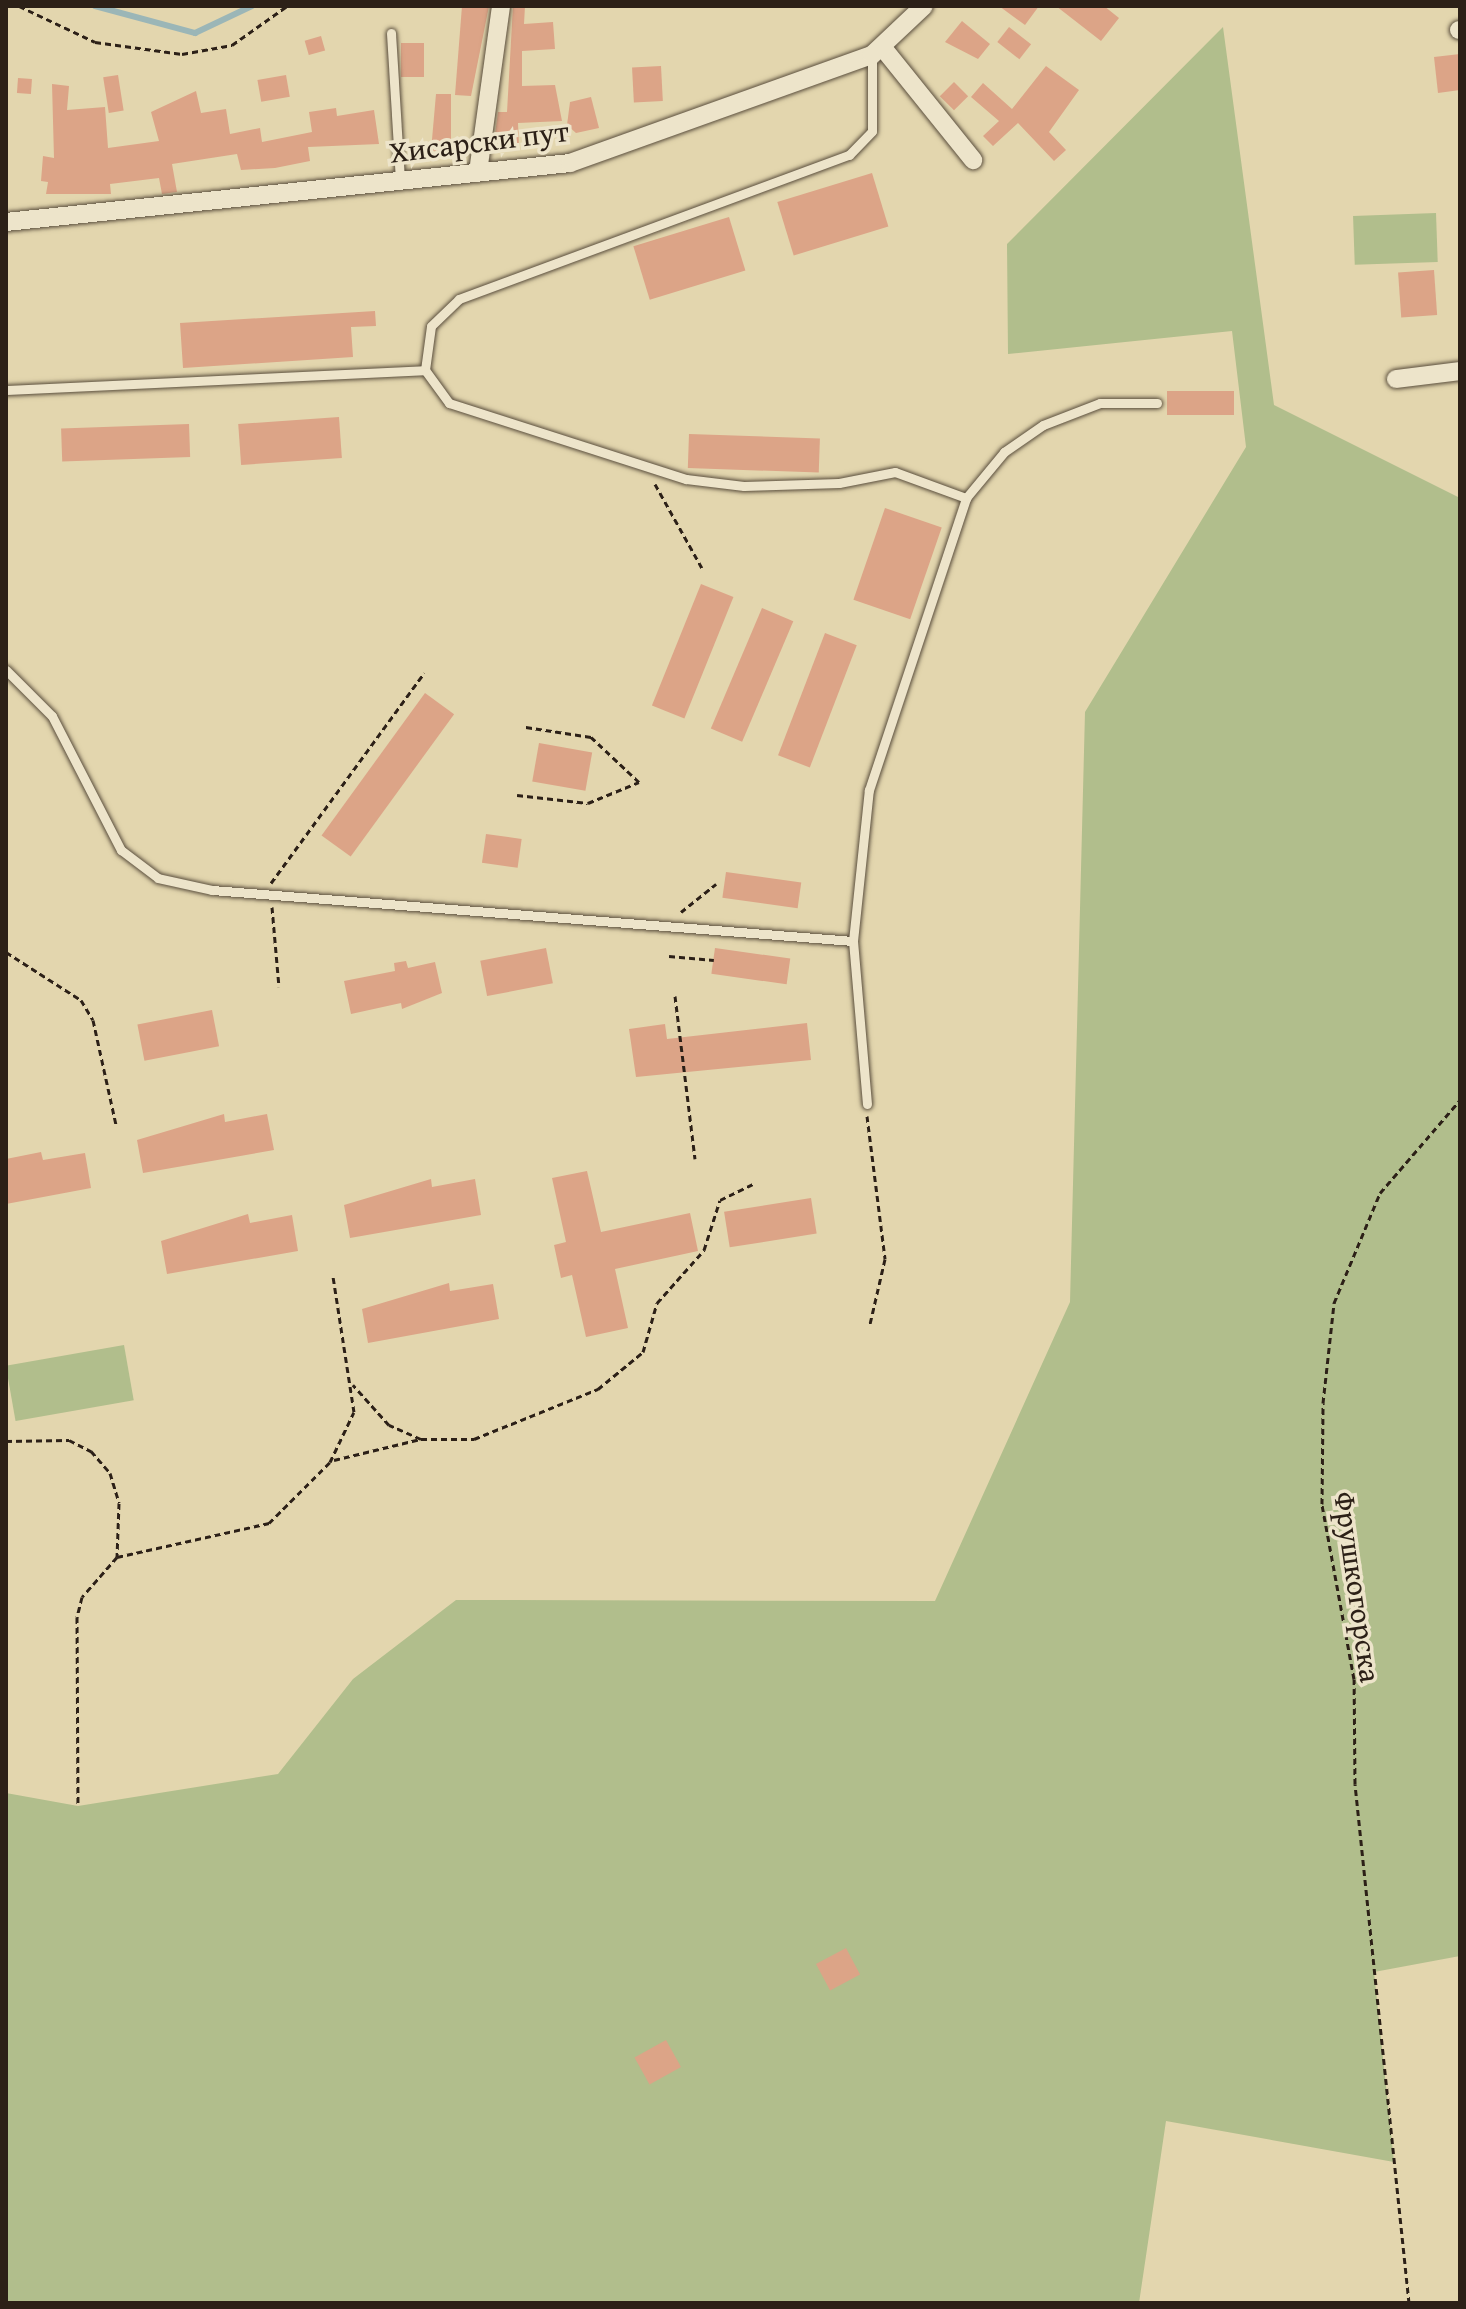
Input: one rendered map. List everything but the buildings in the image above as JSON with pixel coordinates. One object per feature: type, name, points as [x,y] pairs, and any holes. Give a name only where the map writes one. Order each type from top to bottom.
[{"type":"street","points":[[478,172],[501,6]]},
{"type":"street","name":"Хисарски пут","points":[[6,222],[570,163],[878,52],[924,6]]},
{"type":"street","points":[[878,52],[973,160]]},
{"type":"street","points":[[1396,379],[1460,371]]},
{"type":"lane","points":[[391,33],[400,179]]},
{"type":"lane","points":[[878,52],[872,131],[849,155],[459,299],[431,326],[425,370],[449,403],[645,466],[744,486],[839,483],[895,472],[966,498]]},
{"type":"lane","points":[[6,390],[425,370]]},
{"type":"lane","points":[[867,1104],[853,941],[869,790],[966,498],[1004,452],[1043,425],[1100,403],[1157,403]]},
{"type":"lane","points":[[6,670],[52,716],[121,850],[158,878],[271,895],[853,941]]},
{"type":"path","points":[[19,6],[95,42],[182,54],[232,45],[287,6]]},
{"type":"path","points":[[124,6],[196,6]]},
{"type":"path","points":[[645,466],[702,568]]},
{"type":"path","points":[[279,987],[271,878],[424,673]]},
{"type":"path","points":[[517,795],[588,803],[639,782],[591,737],[526,727]]},
{"type":"path","points":[[664,926],[716,884]]},
{"type":"path","points":[[6,952],[81,1000],[93,1020],[116,1125]]},
{"type":"path","points":[[669,956],[714,960]]},
{"type":"path","points":[[675,996],[695,1159]]},
{"type":"path","name":"Фрушкогорска","points":[[1409,2303],[1355,1784],[1354,1679],[1322,1504],[1334,1303],[1380,1193],[1460,1100]]},
{"type":"path","points":[[867,1104],[885,1259],[870,1324]]},
{"type":"path","points":[[330,1462],[421,1439],[474,1439],[598,1389],[643,1352],[657,1303],[704,1250],[720,1200],[753,1184]]},
{"type":"path","points":[[78,1806],[77,1617],[95,1577],[117,1557],[269,1523],[330,1462],[350,1434],[351,1382],[333,1277]]},
{"type":"path","points":[[351,1382],[389,1425],[421,1439]]},
{"type":"path","points":[[6,1441],[69,1440],[91,1451],[110,1473],[119,1503],[117,1557]]},
{"type":"green space","points":[[1223,27],[1274,405],[1460,498],[1460,1956],[1374,1972],[1394,2162],[1166,2121],[1139,2303],[6,2303],[6,1793],[78,1806],[278,1774],[353,1679],[456,1600],[935,1601],[1070,1302],[1085,712],[1246,447],[1232,331],[1008,354],[1007,244]]},
{"type":"green space","points":[[1436,213],[1438,262],[1355,265],[1353,216]]},
{"type":"green space","points":[[124,1345],[134,1400],[16,1421],[6,1366]]},
{"type":"waterway","points":[[95,6],[195,33],[252,6]]}]
